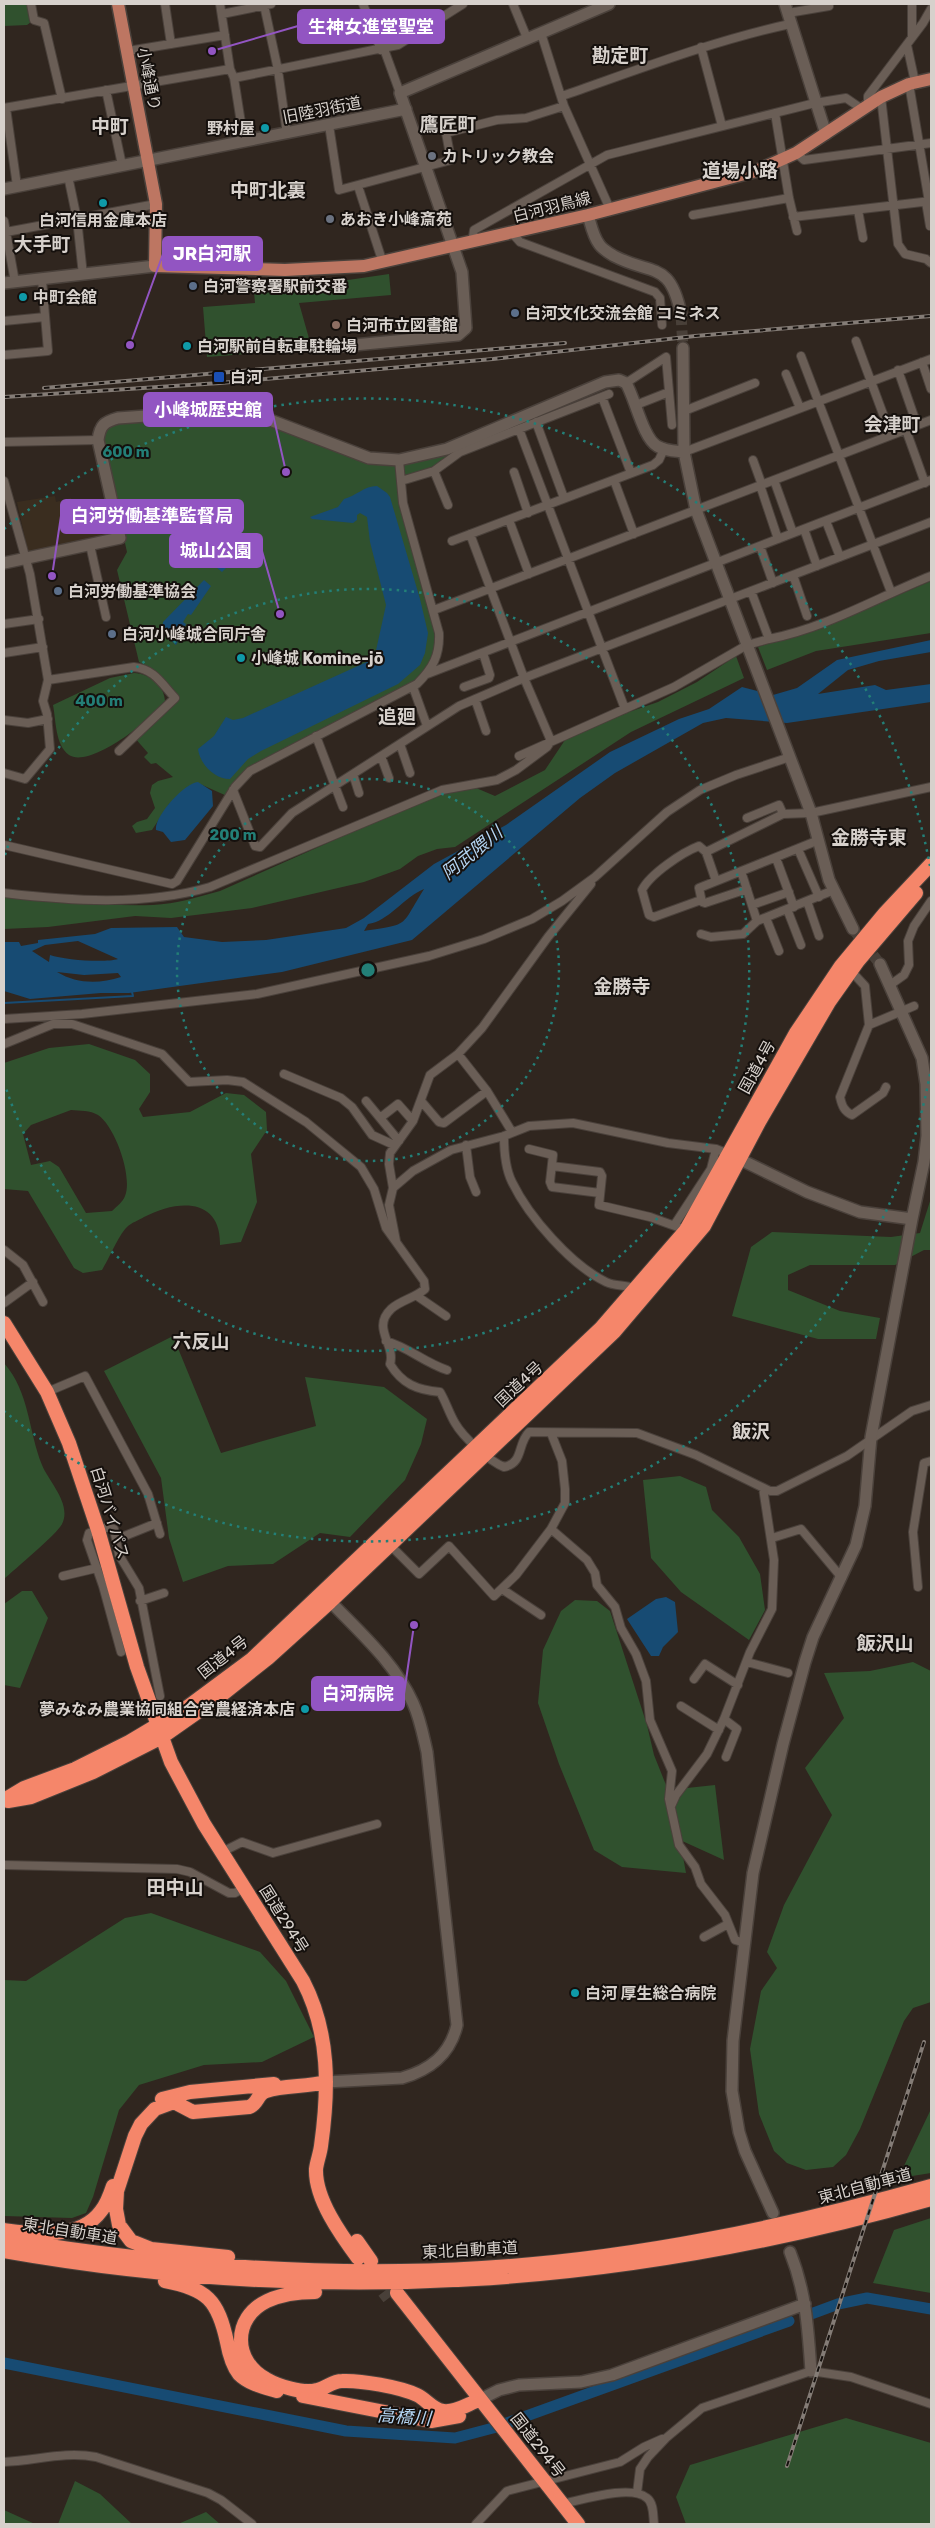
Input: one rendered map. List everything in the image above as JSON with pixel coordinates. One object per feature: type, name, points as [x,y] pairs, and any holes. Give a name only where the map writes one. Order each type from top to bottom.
[{"type":"highway","name":"国道4号","points":[[327,1598],[481,1451],[626,1319],[704,1226],[728,1154],[796,1033],[841,966],[885,913],[931,864]]},
{"type":"highway","name":"国道4号","points":[[4,1801],[24,1788],[75,1769],[130,1742],[159,1731],[186,1708],[252,1659],[390,1545],[595,1335],[636,1289],[680,1227],[858,961],[931,876]]},
{"type":"highway","name":"白河バイパス","points":[[4,1324],[47,1392],[69,1443],[98,1530],[137,1667],[159,1731]]},
{"type":"highway","name":"国道294号","points":[[159,1731],[192,1804],[303,1981],[313,2002],[323,2035],[326,2082],[321,2146],[323,2170],[337,2213],[364,2259]]},
{"type":"highway","points":[[4,2230],[57,2233],[82,2226],[91,2221],[106,2204],[134,2124],[148,2107],[160,2100],[190,2092],[326,2082]]},
{"type":"highway","points":[[288,2270],[246,2259],[151,2249],[140,2246],[132,2241],[119,2225],[116,2208],[117,2191],[141,2124],[147,2116],[164,2104],[174,2102],[193,2112],[249,2107],[255,2104],[260,2095],[267,2091],[326,2082]]},
{"type":"highway","name":"東北自動車道","points":[[4,2239],[141,2259],[288,2270],[368,2272],[483,2268],[607,2256],[773,2226],[931,2186]]},
{"type":"highway","name":"東北自動車道","points":[[4,2251],[174,2274],[305,2284],[488,2280],[632,2264],[723,2249],[799,2234],[931,2199]]},
{"type":"highway","points":[[61,2260],[171,2282],[201,2291],[217,2307],[233,2364],[239,2374],[258,2386],[431,2421],[458,2416],[478,2400]]},
{"type":"highway","points":[[478,2400],[456,2410],[442,2411],[413,2393],[350,2381],[335,2382],[317,2390],[284,2386],[266,2379],[252,2369],[243,2357],[240,2337],[248,2315],[262,2304],[278,2297],[300,2292],[416,2287],[488,2280]]},
{"type":"highway","name":"国道294号","points":[[393,2296],[578,2524]]},
{"type":"main road","name":"小峰通り","points":[[118,4],[156,204],[155,266]]},
{"type":"main road","name":"白河羽鳥線","points":[[155,266],[285,270],[341,269],[383,263],[452,248],[741,176],[796,153],[881,97],[912,83],[931,79]]},
{"type":"street","points":[[31,4],[34,20],[44,23],[62,99]]},
{"type":"street","points":[[166,4],[171,44]]},
{"type":"street","points":[[220,4],[244,142]]},
{"type":"street","points":[[323,348],[458,335],[464,332],[466,328],[463,274],[452,248],[406,109],[363,4]]},
{"type":"street","points":[[234,78],[382,49],[412,37],[462,4]]},
{"type":"street","points":[[513,4],[527,38]]},
{"type":"street","points":[[400,93],[609,4]]},
{"type":"street","points":[[912,4],[912,37]]},
{"type":"street","points":[[222,14],[268,5],[287,134]]},
{"type":"street","points":[[562,96],[743,34],[787,14],[829,6]]},
{"type":"street","points":[[472,243],[474,230],[590,163],[626,148],[815,103],[846,98],[865,106],[868,96],[922,25],[931,9]]},
{"type":"street","points":[[787,14],[826,134]]},
{"type":"street","points":[[922,25],[931,24]]},
{"type":"street","points":[[541,33],[564,106],[586,160],[590,163],[610,209]]},
{"type":"street","points":[[128,51],[225,35]]},
{"type":"street","points":[[907,45],[920,144],[928,167],[930,226]]},
{"type":"street","points":[[701,47],[722,126]]},
{"type":"street","points":[[17,186],[5,108],[230,70]]},
{"type":"street","points":[[106,90],[122,165]]},
{"type":"street","points":[[881,97],[898,244],[901,251],[905,254],[929,260]]},
{"type":"street","points":[[329,126],[339,190],[451,160],[445,137],[446,133],[497,120],[526,118],[564,106]]},
{"type":"street","name":"旧陸羽街道","points":[[4,189],[329,126],[406,109]]},
{"type":"street","points":[[775,113],[789,198],[797,231]]},
{"type":"street","points":[[796,153],[804,160],[931,143]]},
{"type":"street","points":[[68,176],[77,219],[83,275]]},
{"type":"street","points":[[358,186],[383,263]]},
{"type":"street","points":[[693,215],[789,198]]},
{"type":"street","points":[[793,217],[929,202]]},
{"type":"street","points":[[6,232],[156,204]]},
{"type":"street","points":[[858,210],[863,238]]},
{"type":"street","points":[[588,215],[596,240],[608,252],[620,259],[654,269],[665,276],[672,284],[681,314]]},
{"type":"street","points":[[4,221],[10,282],[42,280],[155,266]]},
{"type":"street","points":[[512,233],[520,242],[655,292],[660,298],[662,325]]},
{"type":"street","points":[[4,356],[48,351],[42,280]]},
{"type":"street","points":[[4,321],[45,317]]},
{"type":"street","points":[[856,341],[883,414]]},
{"type":"street","points":[[683,348],[685,467],[696,510],[715,564],[789,752],[820,840],[834,890],[852,929]]},
{"type":"street","points":[[801,356],[891,592]]},
{"type":"street","points":[[626,383],[666,357],[672,425]]},
{"type":"street","points":[[4,563],[120,538],[98,440],[100,427],[106,421],[118,418],[229,410],[270,420],[369,458],[399,460],[449,453],[519,429],[536,422],[605,382],[619,380],[626,383],[650,440],[664,449],[684,452],[931,359]]},
{"type":"street","points":[[922,362],[931,389]]},
{"type":"street","points":[[898,370],[917,425]]},
{"type":"street","points":[[786,374],[800,408]]},
{"type":"street","points":[[684,411],[755,383]]},
{"type":"street","points":[[636,405],[669,392]]},
{"type":"street","points":[[401,481],[434,471],[449,453],[556,409],[605,395],[631,473]]},
{"type":"street","points":[[434,610],[931,420]]},
{"type":"street","points":[[536,422],[564,498]]},
{"type":"street","points":[[519,429],[625,709]]},
{"type":"street","points":[[426,674],[928,481],[906,430]]},
{"type":"street","points":[[4,442],[98,440]]},
{"type":"street","points":[[452,541],[656,463],[664,449]]},
{"type":"street","points":[[4,845],[172,884],[177,881],[233,790],[254,767],[413,687],[426,674],[438,654],[439,632],[403,503],[399,460]]},
{"type":"street","points":[[753,460],[778,539]]},
{"type":"street","points":[[434,471],[448,505]]},
{"type":"street","points":[[514,472],[528,513]]},
{"type":"street","points":[[614,480],[634,534]]},
{"type":"street","points":[[774,480],[793,533]]},
{"type":"street","points":[[4,481],[26,559],[39,619],[48,680],[43,701],[48,719],[51,744],[48,752],[25,779],[4,773]]},
{"type":"street","points":[[509,520],[529,574]]},
{"type":"street","points":[[826,520],[840,557]]},
{"type":"street","points":[[233,790],[254,846],[257,848],[292,813],[458,706],[524,678],[931,522]]},
{"type":"street","points":[[804,529],[817,566]]},
{"type":"street","points":[[470,534],[524,678],[551,742]]},
{"type":"street","points":[[90,545],[106,617]]},
{"type":"street","points":[[760,546],[773,583]]},
{"type":"street","points":[[792,575],[807,616]]},
{"type":"street","points":[[519,756],[674,688],[748,648],[769,639],[853,611],[891,592],[931,576]]},
{"type":"street","points":[[751,591],[769,639]]},
{"type":"street","points":[[4,624],[39,619]]},
{"type":"street","points":[[4,653],[43,647]]},
{"type":"street","points":[[464,686],[489,678],[490,675],[483,653]]},
{"type":"street","points":[[48,680],[134,667],[145,668],[152,672],[175,698],[119,751]]},
{"type":"street","points":[[413,687],[427,726]]},
{"type":"street","points":[[475,698],[486,731]]},
{"type":"street","points":[[4,720],[28,723],[48,719]]},
{"type":"street","points":[[316,736],[343,807]]},
{"type":"street","points":[[4,893],[93,899],[184,894],[219,883],[442,790],[497,780],[516,770],[551,742]]},
{"type":"street","points":[[400,744],[410,773]]},
{"type":"street","points":[[4,1019],[82,1014],[257,994],[420,958],[484,939],[532,919],[594,877],[667,812],[691,795],[716,782],[789,752]]},
{"type":"street","points":[[381,756],[388,778]]},
{"type":"street","points":[[353,774],[359,793]]},
{"type":"street","points":[[706,852],[783,814],[811,813],[931,788]]},
{"type":"street","points":[[747,818],[779,805],[783,814]]},
{"type":"street","points":[[701,900],[699,888],[820,840]]},
{"type":"street","points":[[716,881],[706,852],[699,846],[693,848],[669,864],[645,885],[642,890],[649,915],[654,917],[701,900],[705,903],[747,888]]},
{"type":"street","points":[[798,849],[819,897]]},
{"type":"street","points":[[776,858],[789,892],[790,908],[801,945]]},
{"type":"street","points":[[741,871],[757,921]]},
{"type":"street","points":[[396,1243],[389,1205],[393,1188],[389,1164],[390,1153],[413,1121],[422,1102],[430,1075],[458,1054],[497,1010],[548,937],[594,877]]},
{"type":"street","points":[[701,934],[711,937],[743,934],[757,921],[834,890]]},
{"type":"street","points":[[752,905],[789,892]]},
{"type":"street","points":[[807,901],[820,936]]},
{"type":"street","points":[[890,985],[904,975],[909,965],[908,941],[914,926],[931,901]]},
{"type":"street","points":[[766,918],[779,950]]},
{"type":"street","points":[[773,2213],[745,2151],[739,2132],[732,2091],[733,2041],[753,1873],[785,1734],[813,1636],[856,1545],[865,1506],[871,1437],[924,1162],[928,1110],[922,1058],[880,964]]},
{"type":"street","points":[[852,972],[865,986],[869,1025],[840,1097],[842,1106],[846,1112],[852,1115],[883,1093],[886,1087]]},
{"type":"street","points":[[869,1025],[914,1006]]},
{"type":"street","points":[[4,1044],[53,1024],[72,1024],[162,1054],[189,1082],[227,1080],[243,1082],[306,1122],[362,1167],[374,1189],[386,1228],[424,1281],[425,1289],[417,1296],[403,1301],[386,1315],[382,1325],[392,1358],[390,1364],[397,1376],[418,1389],[440,1392],[448,1405],[455,1424],[481,1451],[498,1465],[510,1466],[518,1458],[523,1438],[529,1432],[536,1430],[551,1433],[638,1433],[696,1455],[763,1488],[778,1491],[847,1456],[871,1437],[912,1411],[931,1405]]},
{"type":"street","points":[[458,1054],[488,1091],[512,1132]]},
{"type":"street","points":[[284,1074],[341,1098],[352,1107],[372,1135],[396,1143]]},
{"type":"street","points":[[422,1102],[439,1122],[444,1123],[488,1091]]},
{"type":"street","points":[[366,1101],[380,1118],[396,1143]]},
{"type":"street","points":[[380,1118],[398,1104],[413,1121]]},
{"type":"street","points":[[393,1188],[413,1171],[434,1158],[466,1145],[504,1136],[536,1125],[573,1123],[728,1154],[807,1192],[860,1212],[912,1218]]},
{"type":"street","points":[[504,1136],[507,1165],[512,1182],[533,1214],[560,1246],[576,1262],[605,1282],[614,1285],[628,1285],[636,1289]]},
{"type":"street","points":[[466,1145],[470,1177],[476,1192]]},
{"type":"street","points":[[529,1149],[553,1154],[550,1182],[552,1187],[600,1193]]},
{"type":"street","points":[[552,1166],[600,1172],[602,1176],[599,1205],[680,1227]]},
{"type":"street","points":[[4,1250],[24,1265],[44,1302]]},
{"type":"street","points":[[4,1303],[33,1282]]},
{"type":"street","points":[[417,1296],[446,1316]]},
{"type":"street","points":[[386,1341],[395,1344],[430,1365],[447,1370]]},
{"type":"street","points":[[47,1392],[85,1376],[103,1414],[131,1460],[148,1494],[160,1534]]},
{"type":"street","points":[[390,1545],[419,1574],[449,1546],[494,1596],[516,1575],[551,1529],[565,1503],[562,1461],[551,1433]]},
{"type":"street","points":[[918,1587],[913,1532],[924,1463],[931,1461]]},
{"type":"street","points":[[671,1806],[676,1795],[707,1754],[772,1609],[774,1560],[763,1488]]},
{"type":"street","points":[[118,1539],[157,1523]]},
{"type":"street","points":[[121,1652],[86,1536],[107,1527],[114,1529],[118,1539],[119,1555],[138,1588],[160,1696]]},
{"type":"street","points":[[772,1538],[801,1528],[842,1578]]},
{"type":"street","points":[[551,1529],[587,1560],[595,1573],[597,1585],[614,1607],[621,1628],[636,1654],[646,1681],[650,1720],[672,1770],[669,1793],[679,1845],[695,1867],[701,1884],[725,1915],[735,1940],[745,1943]]},
{"type":"street","points":[[63,1576],[97,1568]]},
{"type":"street","points":[[502,1589],[542,1615]]},
{"type":"street","points":[[140,1601],[164,1593]]},
{"type":"street","points":[[326,2082],[402,2078],[426,2069],[444,2055],[450,2047],[457,2025],[428,1761],[422,1728],[413,1703],[392,1668],[327,1598]]},
{"type":"street","points":[[747,1662],[788,1673]]},
{"type":"street","points":[[694,1679],[705,1664],[738,1685]]},
{"type":"street","points":[[681,1706],[719,1730]]},
{"type":"street","points":[[724,1719],[737,1729],[726,1757]]},
{"type":"street","points":[[222,1852],[242,1842],[273,1853],[377,1824]]},
{"type":"street","points":[[4,1865],[177,1869],[190,1872],[229,1893],[235,1893],[244,1888]]},
{"type":"street","points":[[704,1937],[728,1924]]},
{"type":"street","points":[[790,2252],[801,2280],[805,2304],[810,2371]]},
{"type":"street","points":[[478,2400],[499,2390],[519,2385],[581,2382],[612,2375],[805,2304]]},
{"type":"street","points":[[638,2493],[640,2469],[648,2457],[666,2438],[707,2405],[810,2371],[851,2378],[931,2404]]},
{"type":"street","points":[[476,2524],[507,2491],[620,2462],[644,2447],[666,2438]]},
{"type":"street","points":[[4,2462],[58,2455],[96,2457],[208,2493],[221,2500],[252,2524]]},
{"type":"street","points":[[562,2504],[624,2492],[638,2493],[648,2499],[652,2507],[654,2524]]},
{"type":"shaded area","points":[[55,496],[56,502],[71,498],[73,507],[110,499],[118,537],[29,556],[17,502]]},
{"type":"green space","points":[[4,4],[28,4],[31,22],[27,25],[4,26]]},
{"type":"green space","points":[[389,274],[391,295],[299,303],[312,349],[207,357],[203,307],[255,303],[253,281],[348,280]]},
{"type":"green space","points":[[228,414],[249,417],[394,463],[398,467],[436,626],[436,653],[420,678],[408,687],[248,769],[227,796],[200,784],[169,804],[152,830],[136,833],[132,826],[137,822],[147,819],[155,808],[150,793],[152,785],[158,781],[173,777],[156,763],[151,764],[144,757],[148,753],[134,737],[177,698],[150,668],[139,662],[117,570],[127,552],[102,440],[103,434],[109,424]]},
{"type":"green space","points":[[446,453],[447,458],[432,470],[404,479],[402,466],[404,464]]},
{"type":"green space","points":[[931,581],[931,633],[816,651],[767,670],[758,647],[843,619]]},
{"type":"green space","points":[[736,656],[744,678],[631,732],[455,847],[437,849],[418,856],[400,869],[364,882],[252,908],[171,918],[135,916],[48,927],[4,929],[4,895],[116,905],[153,905],[179,902],[220,891],[415,804],[469,785],[495,796],[545,770],[565,740],[626,713],[658,702],[697,682]]},
{"type":"green space","points":[[134,673],[151,678],[159,685],[165,701],[158,709],[135,730],[105,749],[91,755],[79,757],[69,755],[64,751],[59,739],[53,705],[110,678]]},
{"type":"green space","points":[[89,1044],[135,1060],[150,1074],[150,1092],[139,1109],[143,1117],[190,1112],[226,1093],[244,1095],[266,1112],[267,1130],[251,1154],[257,1202],[241,1242],[220,1245],[218,1229],[213,1218],[205,1210],[194,1206],[182,1205],[156,1211],[127,1227],[120,1236],[102,1270],[83,1273],[74,1268],[28,1191],[4,1189],[4,1063],[49,1048]],"holes":[[[71,1110],[88,1111],[98,1115],[111,1130],[121,1152],[127,1177],[127,1188],[124,1198],[112,1211],[86,1213],[59,1167],[50,1161],[31,1165],[23,1134],[31,1125]]]},
{"type":"green space","points":[[931,1198],[931,1250],[924,1250],[895,1265],[810,1265],[788,1275],[788,1290],[840,1311],[880,1318],[876,1339],[818,1339],[732,1316],[751,1247],[772,1232],[891,1237],[920,1233]]},
{"type":"green space","points":[[173,1336],[221,1453],[316,1426],[305,1377],[384,1387],[427,1419],[421,1444],[405,1480],[350,1537],[320,1533],[273,1564],[228,1566],[183,1582],[169,1538],[161,1478],[104,1371]]},
{"type":"green space","points":[[4,1363],[13,1375],[24,1399],[37,1452],[45,1472],[62,1501],[64,1516],[59,1529],[4,1579]]},
{"type":"green space","points":[[680,1476],[706,1487],[712,1510],[739,1537],[760,1574],[765,1610],[749,1640],[681,1592],[651,1558],[643,1480]]},
{"type":"green space","points":[[22,1591],[32,1591],[48,1618],[20,1688],[4,1685],[4,1604]]},
{"type":"green space","points":[[575,1600],[597,1601],[610,1611],[647,1725],[654,1755],[668,1790],[715,1785],[724,1860],[680,1840],[686,1873],[622,1867],[594,1850],[559,1764],[538,1703],[543,1650],[561,1611]]},
{"type":"green space","points":[[913,1662],[931,1671],[931,2002],[913,2008],[904,2021],[860,2129],[846,2155],[833,2167],[806,2170],[787,2163],[774,2151],[759,2114],[750,2049],[761,1991],[777,1968],[767,1952],[784,1905],[832,1815],[805,1768],[844,1718],[824,1673],[870,1671]]},
{"type":"green space","points":[[151,1913],[260,1952],[286,1981],[314,2037],[262,2062],[204,2065],[139,2085],[119,2110],[93,2197],[86,2213],[72,2218],[4,2216],[4,1980],[26,1981],[125,1918]]},
{"type":"green space","points":[[931,2109],[931,2173],[906,2177],[903,2168]]},
{"type":"green space","points":[[931,2218],[931,2293],[873,2283],[894,2230]]},
{"type":"green space","points":[[846,2418],[931,2443],[931,2524],[686,2524],[676,2497],[690,2465]]},
{"type":"green space","points":[[75,2481],[100,2494],[132,2524],[58,2524]]},
{"type":"green space","points":[[4,2510],[35,2524],[4,2524]]},
{"type":"green space","points":[[206,2512],[220,2524],[178,2524]]},
{"type":"water","points":[[372,486],[377,486],[390,497],[420,599],[428,633],[425,653],[420,665],[398,684],[261,751],[248,759],[230,779],[213,773],[205,765],[198,749],[214,736],[226,717],[233,720],[243,718],[369,661],[375,655],[386,605],[370,542],[367,517],[360,513],[357,515],[357,520],[353,523],[312,519],[310,517],[338,507],[344,499]]},
{"type":"water","points":[[245,537],[251,543],[222,572],[216,567]]},
{"type":"water","points":[[204,580],[211,586],[191,615],[188,614],[183,622],[186,624],[176,645],[162,632],[163,622]]},
{"type":"water","name":"阿武隈川","points":[[931,640],[931,652],[879,661],[848,670],[818,694],[875,685],[886,690],[931,684],[931,702],[787,723],[726,718],[703,723],[615,773],[580,798],[412,940],[282,972],[129,993],[101,993],[30,999],[4,991],[4,942],[19,942],[21,946],[38,943],[38,940],[95,934],[111,928],[177,927],[184,937],[222,942],[266,940],[346,928],[364,918],[434,864],[506,825],[610,752],[679,719],[709,709],[742,687],[773,695],[797,688],[837,660]],"holes":[[[424,889],[403,922],[390,927],[364,931],[368,924],[382,919]],[[78,941],[118,959],[104,961],[84,960],[50,955],[49,962],[32,951],[45,945]],[[57,972],[84,975],[118,973],[121,977],[105,981],[88,982]]]},
{"type":"water","points":[[198,782],[212,791],[213,806],[185,840],[171,842],[163,832],[156,830],[160,817],[178,794],[185,788]]},
{"type":"water","points":[[666,1597],[675,1602],[678,1632],[663,1647],[659,1656],[651,1656],[627,1619],[656,1599]]},
{"type":"waterway","points":[[4,1003],[133,996],[132,992]]},
{"type":"waterway","name":"高橋川","points":[[811,2314],[838,2304],[867,2298],[931,2309]]},
{"type":"waterway","name":"高橋川","points":[[4,2363],[346,2431],[455,2438],[493,2428],[789,2321]]},
{"type":"tunnel","points":[[681,314],[683,348]]},
{"type":"tunnel","points":[[853,929],[880,964]]},
{"type":"tunnel","points":[[371,2275],[389,2298]]},
{"type":"railway","points":[[4,397],[220,383],[493,359],[695,336],[931,316]]},
{"type":"railway","points":[[44,388],[565,343]]},
{"type":"railway","points":[[787,2466],[924,2042]]},
{"type":"place","name":"生神女進堂聖堂","points":[[212,51]]},
{"type":"place","name":"野村屋","points":[[265,128]]},
{"type":"place","name":"カトリック教会","points":[[432,156]]},
{"type":"place","name":"白河信用金庫本店","points":[[103,203]]},
{"type":"place","name":"あおき小峰斎苑","points":[[330,219]]},
{"type":"place","name":"白河警察署駅前交番","points":[[193,286]]},
{"type":"place","name":"中町会館","points":[[23,297]]},
{"type":"place","name":"白河文化交流会館 コミネス","points":[[515,313]]},
{"type":"place","name":"白河市立図書館","points":[[336,325]]},
{"type":"place","name":"JR白河駅","points":[[130,345]]},
{"type":"place","name":"白河駅前自転車駐輪場","points":[[187,346]]},
{"type":"place","name":"白河","points":[[219,377]]},
{"type":"place","name":"小峰城歴史館","points":[[286,472]]},
{"type":"place","name":"白河労働基準監督局","points":[[52,576]]},
{"type":"place","name":"白河労働基準協会","points":[[58,591]]},
{"type":"place","name":"城山公園","points":[[280,614]]},
{"type":"place","name":"白河小峰城合同庁舎","points":[[112,634]]},
{"type":"place","name":"小峰城 Komine-jō","points":[[241,658]]},
{"type":"place","name":"白河病院","points":[[414,1625]]},
{"type":"place","name":"夢みなみ農業協同組合営農経済本店","points":[[305,1709]]},
{"type":"place","name":"白河 厚生総合病院","points":[[575,1993]]},
{"type":"district","name":"勘定町","points":[[620,55]]},
{"type":"district","name":"鷹匠町","points":[[448,124]]},
{"type":"district","name":"中町","points":[[110,126]]},
{"type":"district","name":"道場小路","points":[[740,170]]},
{"type":"district","name":"中町北裏","points":[[268,190]]},
{"type":"district","name":"大手町","points":[[42,244]]},
{"type":"district","name":"会津町","points":[[892,424]]},
{"type":"district","name":"追廻","points":[[397,716]]},
{"type":"district","name":"金勝寺東","points":[[869,837]]},
{"type":"district","name":"金勝寺","points":[[622,986]]},
{"type":"district","name":"六反山","points":[[201,1341]]},
{"type":"district","name":"飯沢","points":[[751,1431]]},
{"type":"district","name":"飯沢山","points":[[885,1643]]},
{"type":"district","name":"田中山","points":[[175,1887]]}]
